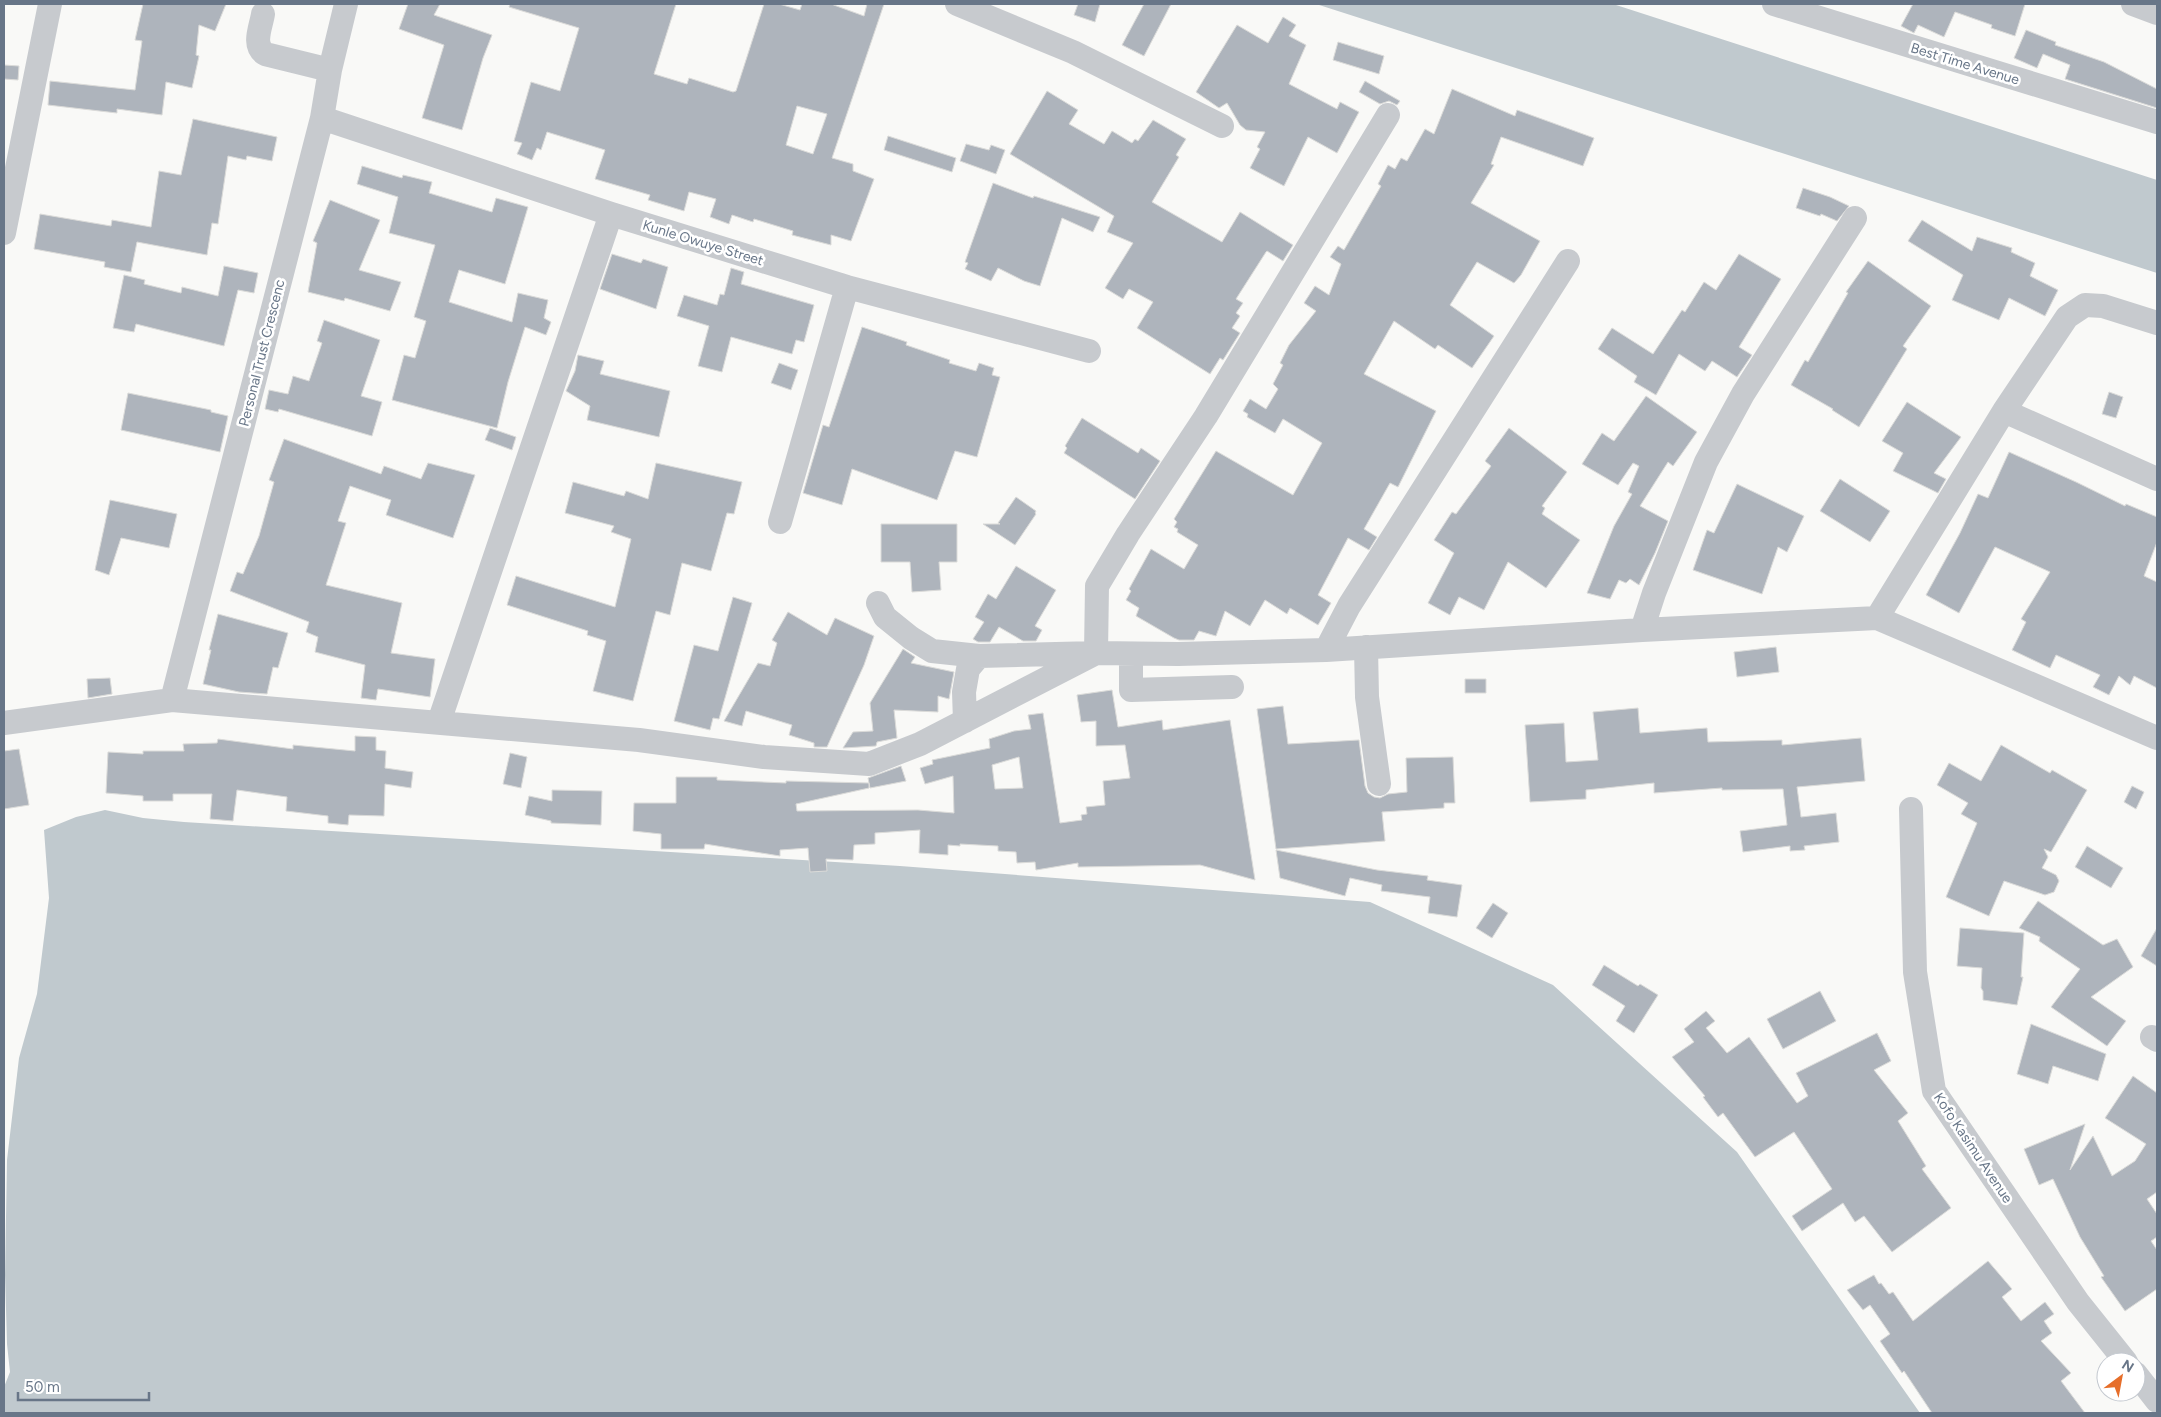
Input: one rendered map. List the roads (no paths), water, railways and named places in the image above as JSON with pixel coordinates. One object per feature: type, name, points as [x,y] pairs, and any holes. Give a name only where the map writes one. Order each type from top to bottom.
[{"type":"street","points":[[4,233],[50,4]]},
{"type":"street","name":"Personal Trust Crescenc","points":[[172,700],[322,118],[330,70],[346,4]]},
{"type":"street","points":[[957,4],[1073,52],[1222,126]]},
{"type":"street","name":"Best Time Avenue","points":[[1774,4],[2157,122]]},
{"type":"street","points":[[2133,4],[2157,13]]},
{"type":"street","points":[[263,14],[258,44],[260,50],[266,54],[330,70]]},
{"type":"street","points":[[1096,653],[1097,586],[1133,526],[1206,416],[1388,115]]},
{"type":"street","name":"Kunle Owuye Street","points":[[322,118],[610,214],[847,287],[1089,351]]},
{"type":"street","points":[[439,722],[610,214]]},
{"type":"street","points":[[1642,630],[1654,593],[1706,462],[1743,394],[1855,218]]},
{"type":"street","points":[[1326,650],[1349,606],[1568,261]]},
{"type":"street","points":[[780,522],[847,287]]},
{"type":"street","points":[[1876,618],[2004,411],[2067,317],[2084,305],[2103,306],[2157,324]]},
{"type":"street","points":[[2004,411],[2157,478]]},
{"type":"street","points":[[878,603],[885,617],[932,652],[979,656],[1326,650],[1642,630],[1876,618],[2157,738]]},
{"type":"street","points":[[1366,647],[1367,696],[1379,784]]},
{"type":"street","points":[[4,723],[172,700],[638,740],[764,757],[869,764],[920,744],[1096,653]]},
{"type":"street","points":[[1131,654],[1131,690],[1232,687]]},
{"type":"street","points":[[965,721],[964,692],[968,669],[979,656]]},
{"type":"street","name":"Kofo Kasimu Avenue","points":[[1911,810],[1914,972],[1934,1091],[2078,1302],[2118,1352]]},
{"type":"street","points":[[2146,1387],[2157,1401]]}]
